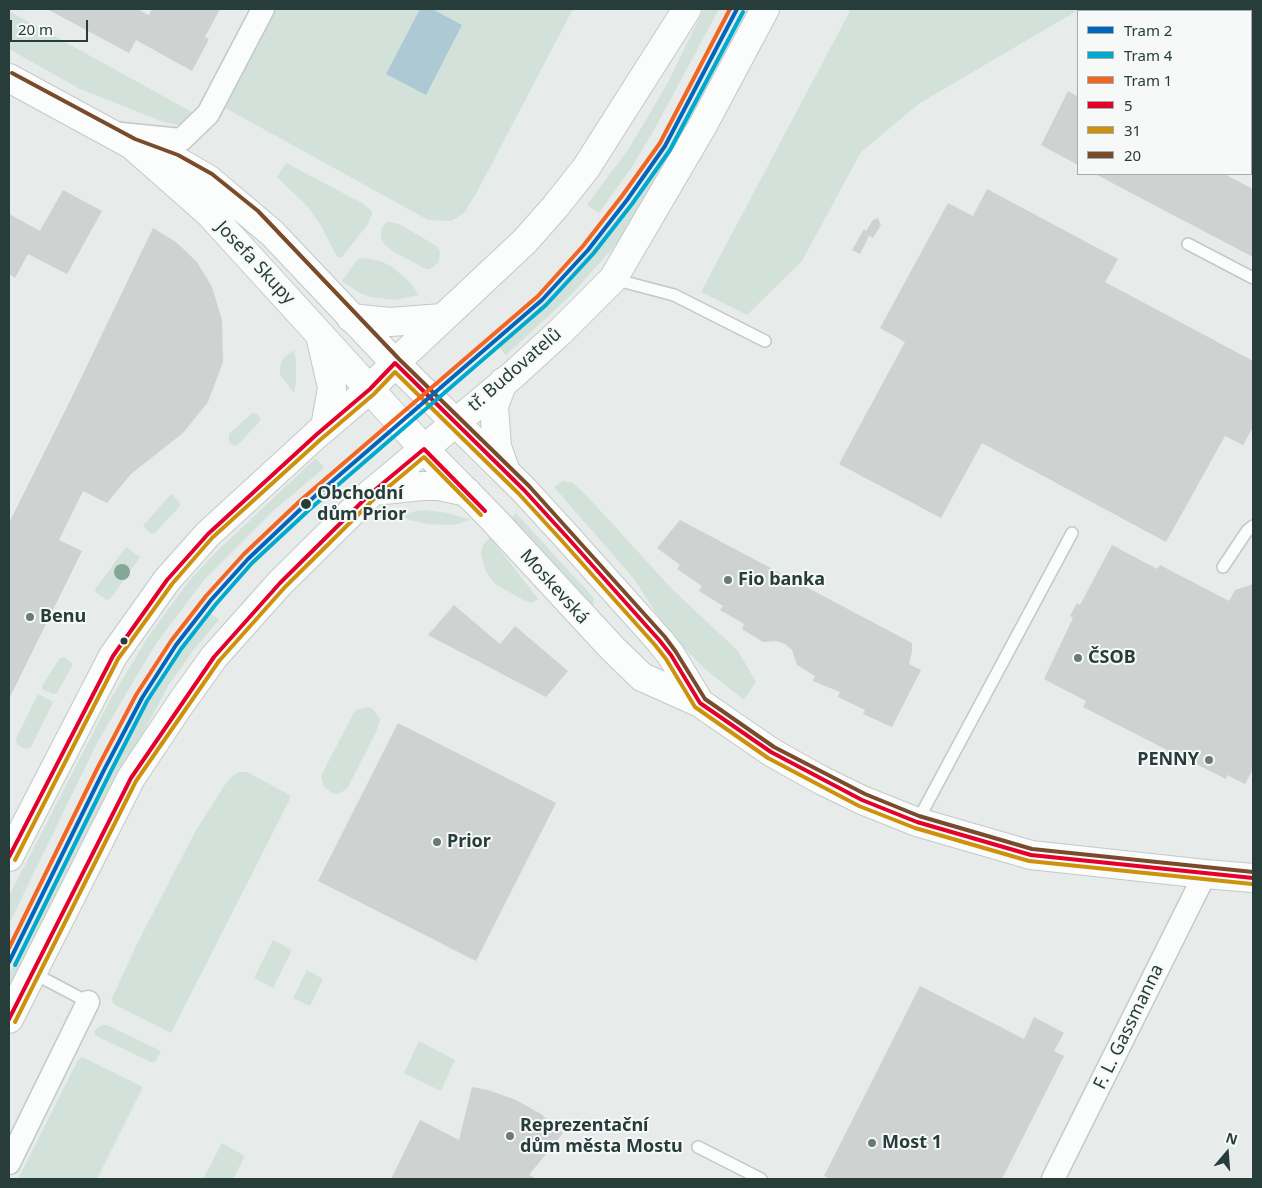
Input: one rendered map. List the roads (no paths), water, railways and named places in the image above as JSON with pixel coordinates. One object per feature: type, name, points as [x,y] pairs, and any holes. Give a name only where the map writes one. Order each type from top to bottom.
[{"type":"street","points":[[120,139],[181,140],[208,114],[263,9]]},
{"type":"street","points":[[9,856],[113,656],[167,580],[208,534],[325,427],[370,389],[442,318],[525,241],[560,201],[602,145],[687,9]]},
{"type":"street","name":"tř. Budovatelů","points":[[9,1020],[131,778],[214,657],[280,583],[374,491],[504,382],[560,332],[613,279],[702,127],[765,9]]},
{"type":"street","name":"Josefa Skupy","points":[[9,78],[120,139],[175,160],[208,179],[272,232],[395,363]]},
{"type":"street","name":"Josefa Skupy","points":[[120,139],[210,214],[424,450]]},
{"type":"street","points":[[352,318],[390,322],[442,318]]},
{"type":"street","points":[[320,334],[332,388],[325,427]]},
{"type":"street","name":"Moskevská","points":[[395,363],[507,472],[568,537],[660,641],[671,655],[700,703]]},
{"type":"street","points":[[504,382],[494,406],[494,420],[497,447],[507,472]]},
{"type":"street","name":"Moskevská","points":[[424,450],[467,492],[588,624],[642,677],[700,703],[788,762],[862,800],[917,822],[1031,854],[1253,878]]},
{"type":"street","points":[[374,491],[439,486],[467,492]]},
{"type":"street","name":"F. L. Gassmanna","points":[[1053,1179],[1205,874]]},
{"type":"street","points":[[9,1163],[88,1002]]},
{"type":"lane","points":[[1188,244],[1253,278]]},
{"type":"lane","points":[[613,279],[674,295],[765,341]]},
{"type":"lane","points":[[1223,567],[1247,531],[1253,526]]},
{"type":"lane","points":[[917,822],[1072,533]]},
{"type":"lane","points":[[32,973],[88,1002]]},
{"type":"lane","points":[[698,1147],[761,1179]]},
{"type":"water","points":[[420,9],[432,9],[462,25],[426,95],[386,74]]},
{"type":"tram line","name":"1","points":[[9,948],[98,767],[136,695],[171,641],[206,596],[244,554],[302,499],[538,296],[583,246],[660,143],[730,9]]},
{"type":"tram line","name":"2","points":[[9,962],[104,770],[142,698],[176,645],[211,600],[248,559],[306,504],[542,300],[588,250],[627,200],[665,146],[737,9]]},
{"type":"tram line","name":"4","points":[[15,965],[147,701],[181,649],[216,604],[252,563],[310,509],[546,305],[593,254],[632,204],[670,150],[743,12]]},
{"type":"place","name":"Obchodní dům Prior","points":[[306,504]]},
{"type":"place","name":"Fio banka","points":[[728,580]]},
{"type":"place","name":"Benu","points":[[30,617]]},
{"type":"place","name":"ČSOB","points":[[1078,658]]},
{"type":"place","name":"PENNY","points":[[1209,760]]},
{"type":"place","name":"Prior","points":[[437,842]]},
{"type":"place","name":"Reprezentační dům města Mostu","points":[[510,1136]]},
{"type":"place","name":"Most 1","points":[[872,1143]]}]
